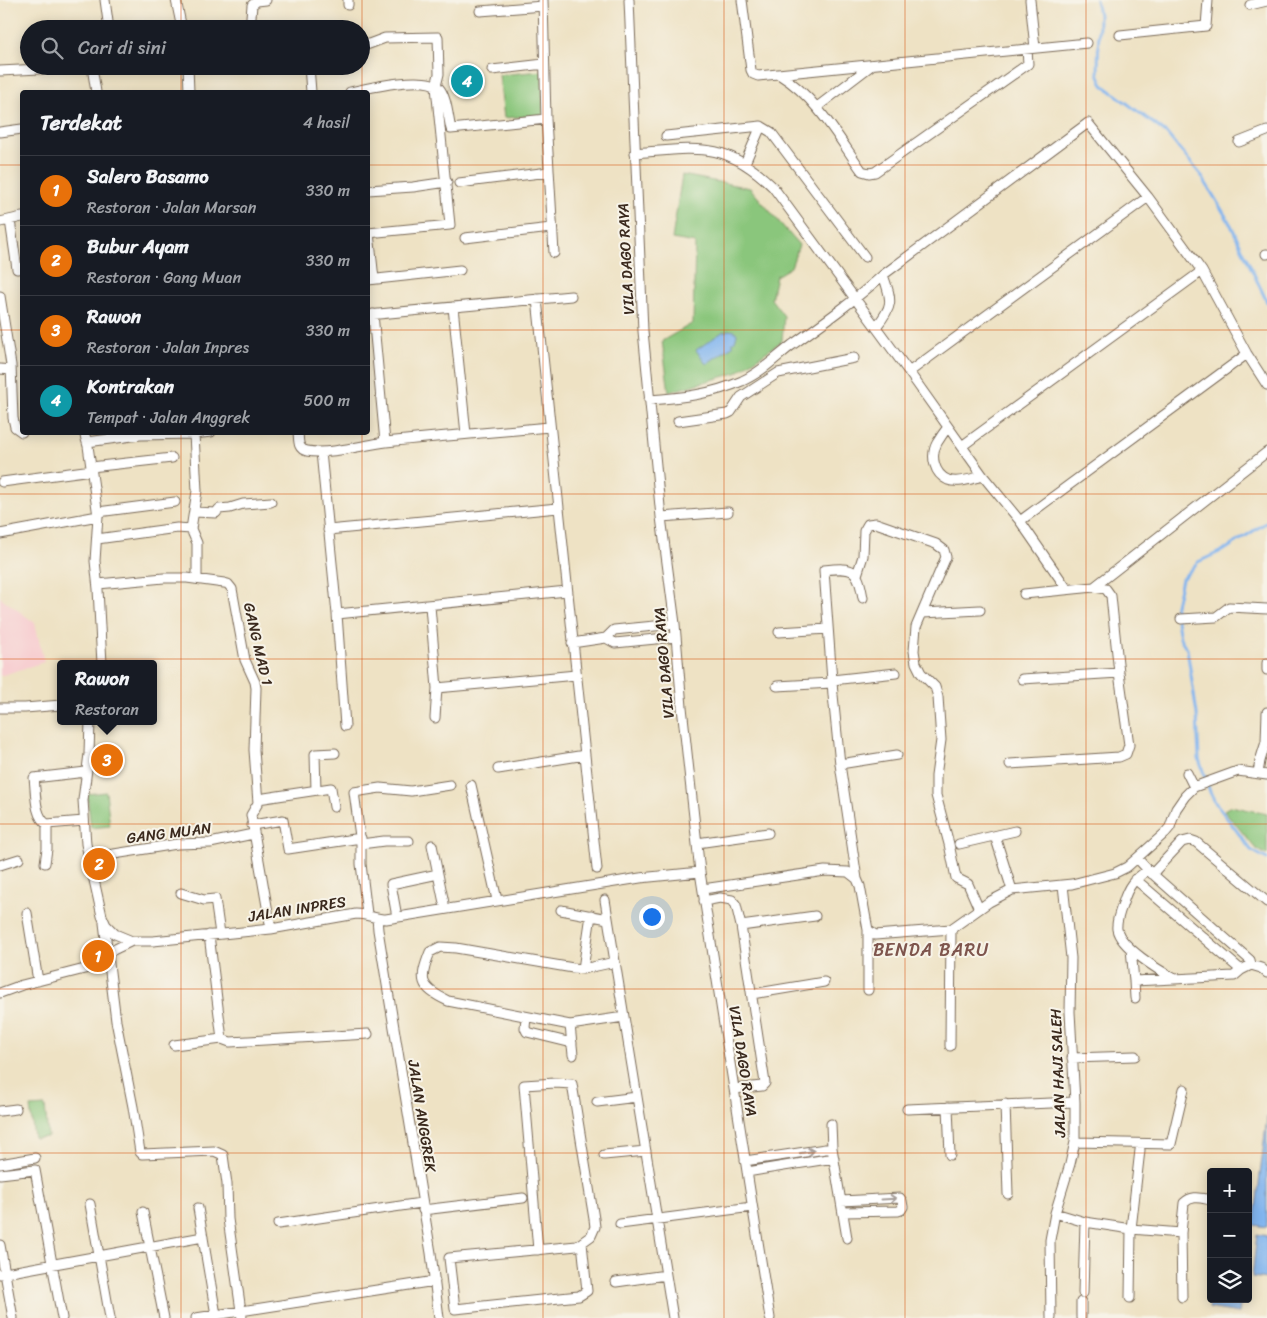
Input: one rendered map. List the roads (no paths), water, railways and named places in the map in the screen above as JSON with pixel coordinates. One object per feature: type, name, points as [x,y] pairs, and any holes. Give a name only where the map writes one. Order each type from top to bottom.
[{"type":"street","points":[[105,0],[108,20]]},
{"type":"street","points":[[176,0],[180,20]]},
{"type":"street","points":[[250,20],[254,1],[266,0]]},
{"type":"street","name":"VILA DAGO RAYA","points":[[629,0],[641,292],[649,400],[675,624],[700,872],[770,1318]]},
{"type":"street","points":[[742,0],[751,70],[753,74],[758,76],[1087,43]]},
{"type":"street","points":[[779,75],[791,82],[817,107],[862,171],[876,172],[1028,64],[1031,49],[1030,0]]},
{"type":"street","points":[[1120,35],[1206,26],[1208,0]]},
{"type":"street","points":[[1250,5],[1267,1]]},
{"type":"street","points":[[480,11],[543,3],[546,119],[551,228],[554,253]]},
{"type":"street","points":[[370,44],[385,38],[438,37],[440,74],[436,86],[450,225],[370,233]]},
{"type":"street","points":[[492,70],[544,64]]},
{"type":"street","points":[[817,107],[873,64]]},
{"type":"street","points":[[0,71],[20,70]]},
{"type":"street","points":[[96,75],[96,90]]},
{"type":"street","points":[[188,75],[189,90]]},
{"type":"street","points":[[310,75],[311,90]]},
{"type":"street","points":[[360,90],[379,86],[415,83],[429,83],[436,86],[443,96],[450,129],[546,119]]},
{"type":"street","points":[[649,400],[678,398],[716,390],[744,380],[773,362],[790,346],[855,299],[883,275],[1088,124],[1148,197],[1202,271],[1247,354],[1267,386]]},
{"type":"street","points":[[745,163],[761,126]]},
{"type":"street","points":[[666,136],[761,126],[772,132],[864,257]]},
{"type":"street","points":[[0,132],[20,130]]},
{"type":"street","points":[[1239,142],[1267,131]]},
{"type":"street","points":[[635,153],[708,150],[726,154],[745,163],[773,187],[910,372],[984,476],[1020,521],[1068,589]]},
{"type":"street","points":[[459,183],[549,172]]},
{"type":"street","points":[[370,190],[413,187],[447,182]]},
{"type":"street","points":[[910,372],[1148,197]]},
{"type":"street","points":[[0,222],[20,218]]},
{"type":"street","points":[[10,220],[17,269],[20,268]]},
{"type":"street","points":[[466,238],[551,228]]},
{"type":"street","points":[[370,264],[371,280],[460,270]]},
{"type":"street","points":[[962,446],[1202,271]]},
{"type":"street","points":[[876,327],[889,310],[890,292],[883,275]]},
{"type":"street","points":[[0,296],[11,370],[13,418],[17,429],[20,430]]},
{"type":"street","points":[[385,442],[370,314],[571,296]]},
{"type":"street","points":[[537,299],[597,869]]},
{"type":"street","points":[[452,307],[466,434]]},
{"type":"street","points":[[1020,521],[1247,354]]},
{"type":"street","points":[[678,421],[732,412],[741,397],[778,373],[854,358]]},
{"type":"street","points":[[773,362],[778,373]]},
{"type":"street","points":[[0,369],[11,370]]},
{"type":"street","points":[[298,435],[299,446],[302,449],[321,452],[385,442],[550,427]]},
{"type":"street","points":[[948,427],[936,445],[933,459],[937,471],[949,480],[961,481],[984,476]]},
{"type":"street","points":[[85,435],[98,514],[95,561],[102,660]]},
{"type":"street","points":[[87,442],[140,435]]},
{"type":"street","points":[[194,435],[197,491],[191,529],[197,543],[197,579]]},
{"type":"street","points":[[321,452],[345,726]]},
{"type":"street","points":[[1094,587],[1267,452]]},
{"type":"street","points":[[2,482],[172,458]]},
{"type":"street","points":[[0,534],[98,514],[175,502]]},
{"type":"street","points":[[194,512],[216,512],[219,509],[243,504],[271,502]]},
{"type":"street","points":[[328,530],[558,508]]},
{"type":"street","points":[[662,517],[728,512]]},
{"type":"street","points":[[858,575],[863,556],[864,531],[868,524],[876,523],[936,544],[944,550],[946,557],[924,613],[916,628],[914,651],[916,663],[921,673],[936,687],[938,697],[941,740],[936,776],[936,795],[950,844],[956,878],[968,884],[979,909]]},
{"type":"street","points":[[97,539],[177,528],[191,529]]},
{"type":"street","points":[[863,598],[860,580],[853,571],[841,568],[824,570],[840,764],[857,879],[868,930],[868,990]]},
{"type":"street","name":"GANG MAD 1","points":[[98,584],[164,578],[197,579],[228,584],[232,589],[245,660],[255,682],[254,750],[258,803],[251,815],[271,928]]},
{"type":"street","points":[[1010,764],[1119,757],[1126,754],[1129,745],[1111,596],[1106,590],[1094,587],[1024,594]]},
{"type":"street","points":[[336,614],[567,591]]},
{"type":"street","points":[[430,606],[437,688],[435,718]]},
{"type":"street","points":[[1180,619],[1216,617],[1229,607],[1267,609]]},
{"type":"street","points":[[924,613],[980,610]]},
{"type":"street","points":[[572,643],[606,638],[614,630],[675,624]]},
{"type":"street","points":[[779,632],[828,629]]},
{"type":"street","points":[[606,638],[615,643],[676,637]]},
{"type":"street","points":[[1267,663],[1267,670]]},
{"type":"street","points":[[776,686],[832,682],[896,673]]},
{"type":"street","points":[[1022,679],[1119,673]]},
{"type":"street","points":[[437,688],[576,675]]},
{"type":"street","points":[[0,708],[57,705]]},
{"type":"street","points":[[868,930],[876,935],[951,929],[979,909],[1012,890],[1063,885],[1099,878],[1127,867],[1170,827],[1176,810],[1185,796],[1202,784],[1238,771],[1262,774],[1260,760],[1266,742],[1267,712]]},
{"type":"street","points":[[90,725],[83,800],[84,821],[89,858],[104,923],[116,1021],[140,1152],[142,1154],[214,1151],[224,1157],[228,1219],[242,1315]]},
{"type":"street","points":[[316,790],[315,754],[335,753]]},
{"type":"street","points":[[498,769],[585,755]]},
{"type":"street","points":[[840,764],[897,756]]},
{"type":"street","points":[[84,821],[47,824],[42,821],[38,810],[34,778],[86,772]]},
{"type":"street","points":[[1187,773],[1202,784]]},
{"type":"street","points":[[367,914],[361,864],[361,841],[354,792],[380,788],[411,791],[450,785]]},
{"type":"street","points":[[471,785],[497,900]]},
{"type":"street","points":[[258,799],[331,788],[334,807]]},
{"type":"street","name":"GANG MUAN","points":[[89,858],[177,844],[210,843],[283,820],[288,849],[361,841]]},
{"type":"street","points":[[45,863],[47,824]]},
{"type":"street","points":[[959,844],[1015,831]]},
{"type":"street","points":[[697,843],[768,834]]},
{"type":"street","points":[[995,836],[1012,890]]},
{"type":"street","points":[[1175,980],[1146,961],[1120,937],[1117,929],[1119,915],[1127,889],[1135,879],[1150,872],[1182,842],[1190,840],[1196,842],[1267,902]]},
{"type":"street","points":[[361,841],[409,841]]},
{"type":"street","points":[[432,845],[444,903]]},
{"type":"street","points":[[1137,858],[1150,872],[1250,960],[1251,965]]},
{"type":"street","points":[[0,864],[20,859]]},
{"type":"street","points":[[703,889],[825,871],[848,872],[857,879]]},
{"type":"street","name":"JALAN INPRES","points":[[132,941],[271,928],[341,916],[367,914],[377,918],[397,917],[640,878],[700,872]]},
{"type":"street","points":[[397,917],[391,884],[438,874]]},
{"type":"street","points":[[1135,879],[1241,970]]},
{"type":"street","name":"JALAN HAJI SALEH","points":[[1051,1318],[1050,1240],[1055,1213],[1075,1142],[1075,1102],[1070,1012],[1071,958],[1063,885]]},
{"type":"street","points":[[182,893],[204,900],[215,899],[220,934]]},
{"type":"street","points":[[704,900],[720,898],[732,900],[736,904],[752,994],[765,1083],[762,1086],[734,1089]]},
{"type":"street","points":[[605,900],[673,1318]]},
{"type":"street","points":[[560,910],[608,919]]},
{"type":"street","points":[[27,913],[38,981]]},
{"type":"street","points":[[583,968],[591,916]]},
{"type":"street","points":[[741,926],[815,916]]},
{"type":"street","name":"JALAN ANGGREK","points":[[377,918],[439,1318]]},
{"type":"street","points":[[104,923],[119,936],[132,941]]},
{"type":"street","points":[[950,1046],[951,929]]},
{"type":"street","points":[[209,935],[222,1039]]},
{"type":"street","points":[[107,953],[132,941]]},
{"type":"street","points":[[615,962],[583,968],[554,966],[456,948],[440,947],[430,952],[422,977],[425,985],[436,995],[448,1001],[526,1017],[570,1025],[624,1017]]},
{"type":"street","points":[[1131,949],[1135,998]]},
{"type":"street","points":[[0,993],[108,963]]},
{"type":"street","points":[[1134,981],[1234,976],[1251,965],[1262,968],[1267,973]]},
{"type":"street","points":[[752,994],[824,982]]},
{"type":"street","points":[[526,1017],[525,1028],[527,1032],[572,1043]]},
{"type":"street","points":[[570,1025],[573,1055]]},
{"type":"street","points":[[174,1045],[222,1039],[230,1042],[368,1034]]},
{"type":"street","points":[[1072,1058],[1135,1056]]},
{"type":"street","points":[[538,1250],[524,1085],[572,1084],[595,1227],[591,1236],[577,1246],[538,1250],[448,1258],[455,1309],[579,1296],[587,1291],[582,1243]]},
{"type":"street","points":[[1075,1142],[1171,1144],[1184,1090]]},
{"type":"street","points":[[597,1102],[637,1098]]},
{"type":"street","points":[[907,1109],[1075,1102]]},
{"type":"street","points":[[1005,1104],[1008,1194]]},
{"type":"street","points":[[948,1107],[950,1155]]},
{"type":"street","points":[[0,1111],[16,1109]]},
{"type":"street","points":[[831,1124],[832,1148],[847,1238]]},
{"type":"street","points":[[746,1161],[832,1148]]},
{"type":"street","points":[[1130,1298],[1131,1230],[1140,1150]]},
{"type":"street","points":[[604,1155],[646,1152]]},
{"type":"street","points":[[0,1164],[35,1158]]},
{"type":"street","points":[[747,1172],[834,1158]]},
{"type":"street","points":[[0,1174],[35,1170],[62,1318]]},
{"type":"street","points":[[1182,1298],[1180,1233],[1184,1203],[1188,1198],[1193,1197],[1207,1199]]},
{"type":"street","points":[[278,1224],[422,1206],[523,1198]]},
{"type":"street","points":[[841,1201],[900,1198],[903,1207],[901,1210],[843,1212]]},
{"type":"street","points":[[90,1204],[110,1318]]},
{"type":"street","points":[[620,1224],[752,1207]]},
{"type":"street","points":[[198,1208],[216,1315]]},
{"type":"street","points":[[144,1212],[164,1318]]},
{"type":"street","points":[[1055,1213],[1085,1222],[1131,1230],[1180,1233]]},
{"type":"street","points":[[1082,1318],[1085,1222]]},
{"type":"street","points":[[3,1274],[203,1237]]},
{"type":"street","points":[[0,1244],[3,1274],[12,1318]]},
{"type":"street","points":[[616,1282],[666,1275]]},
{"type":"street","points":[[196,1318],[216,1315],[242,1315],[435,1285],[452,1287]]},
{"type":"water","points":[[728,330],[735,331],[737,334],[735,341],[732,343],[734,345],[706,364],[696,350]]},
{"type":"water","points":[[1267,1117],[1267,1227],[1254,1225]]},
{"type":"water","points":[[1257,1234],[1267,1236],[1267,1279],[1252,1277]]},
{"type":"water","points":[[1210,1303],[1240,1303],[1239,1313],[1209,1308]]},
{"type":"waterway","points":[[1096,0],[1099,15],[1098,73],[1103,85],[1166,133],[1201,175],[1231,225],[1267,302]]},
{"type":"waterway","points":[[1267,522],[1226,549],[1198,562],[1182,579],[1175,609],[1180,638],[1187,649],[1197,714],[1199,759],[1210,792],[1215,802],[1251,850],[1267,859]]},
{"type":"place","name":"Kontrakan","points":[[467,81]]},
{"type":"place","name":"Rawon","points":[[107,760]]},
{"type":"place","name":"Bubur Ayam","points":[[99,864]]},
{"type":"place","name":"Salero Basamo","points":[[98,956]]},
{"type":"district","name":"BENDA BARU","points":[[931,950]]}]
